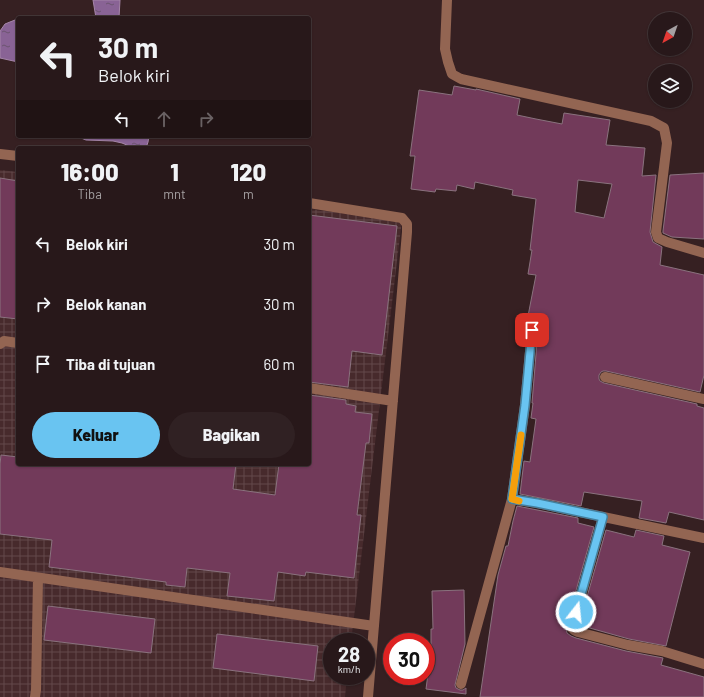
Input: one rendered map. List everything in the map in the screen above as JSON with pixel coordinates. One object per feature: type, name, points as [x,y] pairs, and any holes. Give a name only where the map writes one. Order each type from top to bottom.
[{"type":"street","points":[[447,0],[445,49],[452,74],[461,79],[651,121],[664,128],[667,143],[656,232],[658,238],[667,242],[704,253]]},
{"type":"street","points":[[0,154],[16,156]]},
{"type":"street","points":[[311,203],[402,218],[407,224],[368,697]]},
{"type":"street","points":[[461,684],[512,499],[524,412],[532,330]]},
{"type":"street","points":[[0,344],[4,341],[16,343]]},
{"type":"street","points":[[605,376],[704,399]]},
{"type":"street","points":[[311,388],[393,401]]},
{"type":"street","points":[[512,499],[704,538]]},
{"type":"street","points":[[603,517],[572,628],[578,632],[628,645],[662,651],[704,664]]},
{"type":"street","points":[[0,572],[374,626]]},
{"type":"street","points":[[35,697],[38,578]]},
{"type":"shaded area","points":[[0,170],[16,172],[16,466],[311,466],[311,209],[402,220],[352,633],[323,633],[323,685],[346,685],[345,697],[0,697]]},
{"type":"water","points":[[93,0],[120,0],[119,16],[96,16]]},
{"type":"water","points":[[16,20],[16,62],[0,58],[0,31],[5,24]]},
{"type":"water","points":[[81,138],[149,138],[147,146],[129,146],[113,141],[86,140]]},
{"type":"building","points":[[454,86],[476,89],[520,99],[517,115],[562,124],[564,113],[610,120],[606,145],[645,148],[642,176],[656,175],[650,232],[653,242],[662,247],[660,265],[704,275],[704,375],[700,392],[606,371],[601,372],[599,379],[604,383],[697,404],[697,406],[704,408],[704,520],[669,512],[666,523],[639,518],[642,501],[584,492],[581,506],[520,494],[524,461],[530,462],[536,419],[531,418],[538,327],[536,325],[537,318],[528,316],[536,275],[528,274],[532,250],[530,250],[536,199],[512,195],[513,190],[475,182],[474,189],[457,185],[456,191],[436,189],[435,192],[411,189],[415,156],[410,156],[419,90],[452,95]],"holes":[[[578,180],[612,184],[604,218],[575,212]]]},
{"type":"building","points":[[704,173],[704,239],[672,237],[663,233],[670,175]]},
{"type":"building","points":[[0,178],[16,181],[16,319],[0,317]]},
{"type":"building","points":[[311,215],[397,226],[382,355],[352,351],[348,387],[311,382]]},
{"type":"building","points":[[311,395],[346,400],[346,404],[356,406],[355,412],[372,414],[369,443],[366,443],[357,515],[361,515],[354,578],[306,572],[305,576],[278,572],[274,601],[227,596],[230,573],[187,568],[185,587],[166,585],[166,582],[49,567],[52,540],[0,534],[1,455],[16,457],[16,466],[236,466],[233,489],[275,495],[279,466],[311,466]]},
{"type":"building","points":[[517,506],[578,518],[578,523],[594,527],[566,626],[567,633],[576,638],[626,651],[663,658],[661,665],[704,677],[704,697],[480,697],[498,575],[506,546],[508,546]]},
{"type":"building","points":[[606,530],[634,537],[636,530],[664,536],[662,545],[690,552],[666,646],[629,639],[579,625]]},
{"type":"building","points":[[464,590],[465,644],[455,685],[456,688],[460,690],[466,688],[466,694],[426,689],[427,685],[435,685],[435,633],[431,633],[431,629],[433,629],[432,591]]},
{"type":"building","points":[[48,606],[155,619],[151,653],[44,640]]},
{"type":"building","points":[[217,634],[318,646],[314,681],[213,668]]},
{"type":"slow traffic","points":[[519,501],[512,499],[521,435]]},
{"type":"route","points":[[532,330],[522,433],[512,499],[603,517],[576,612]]}]
